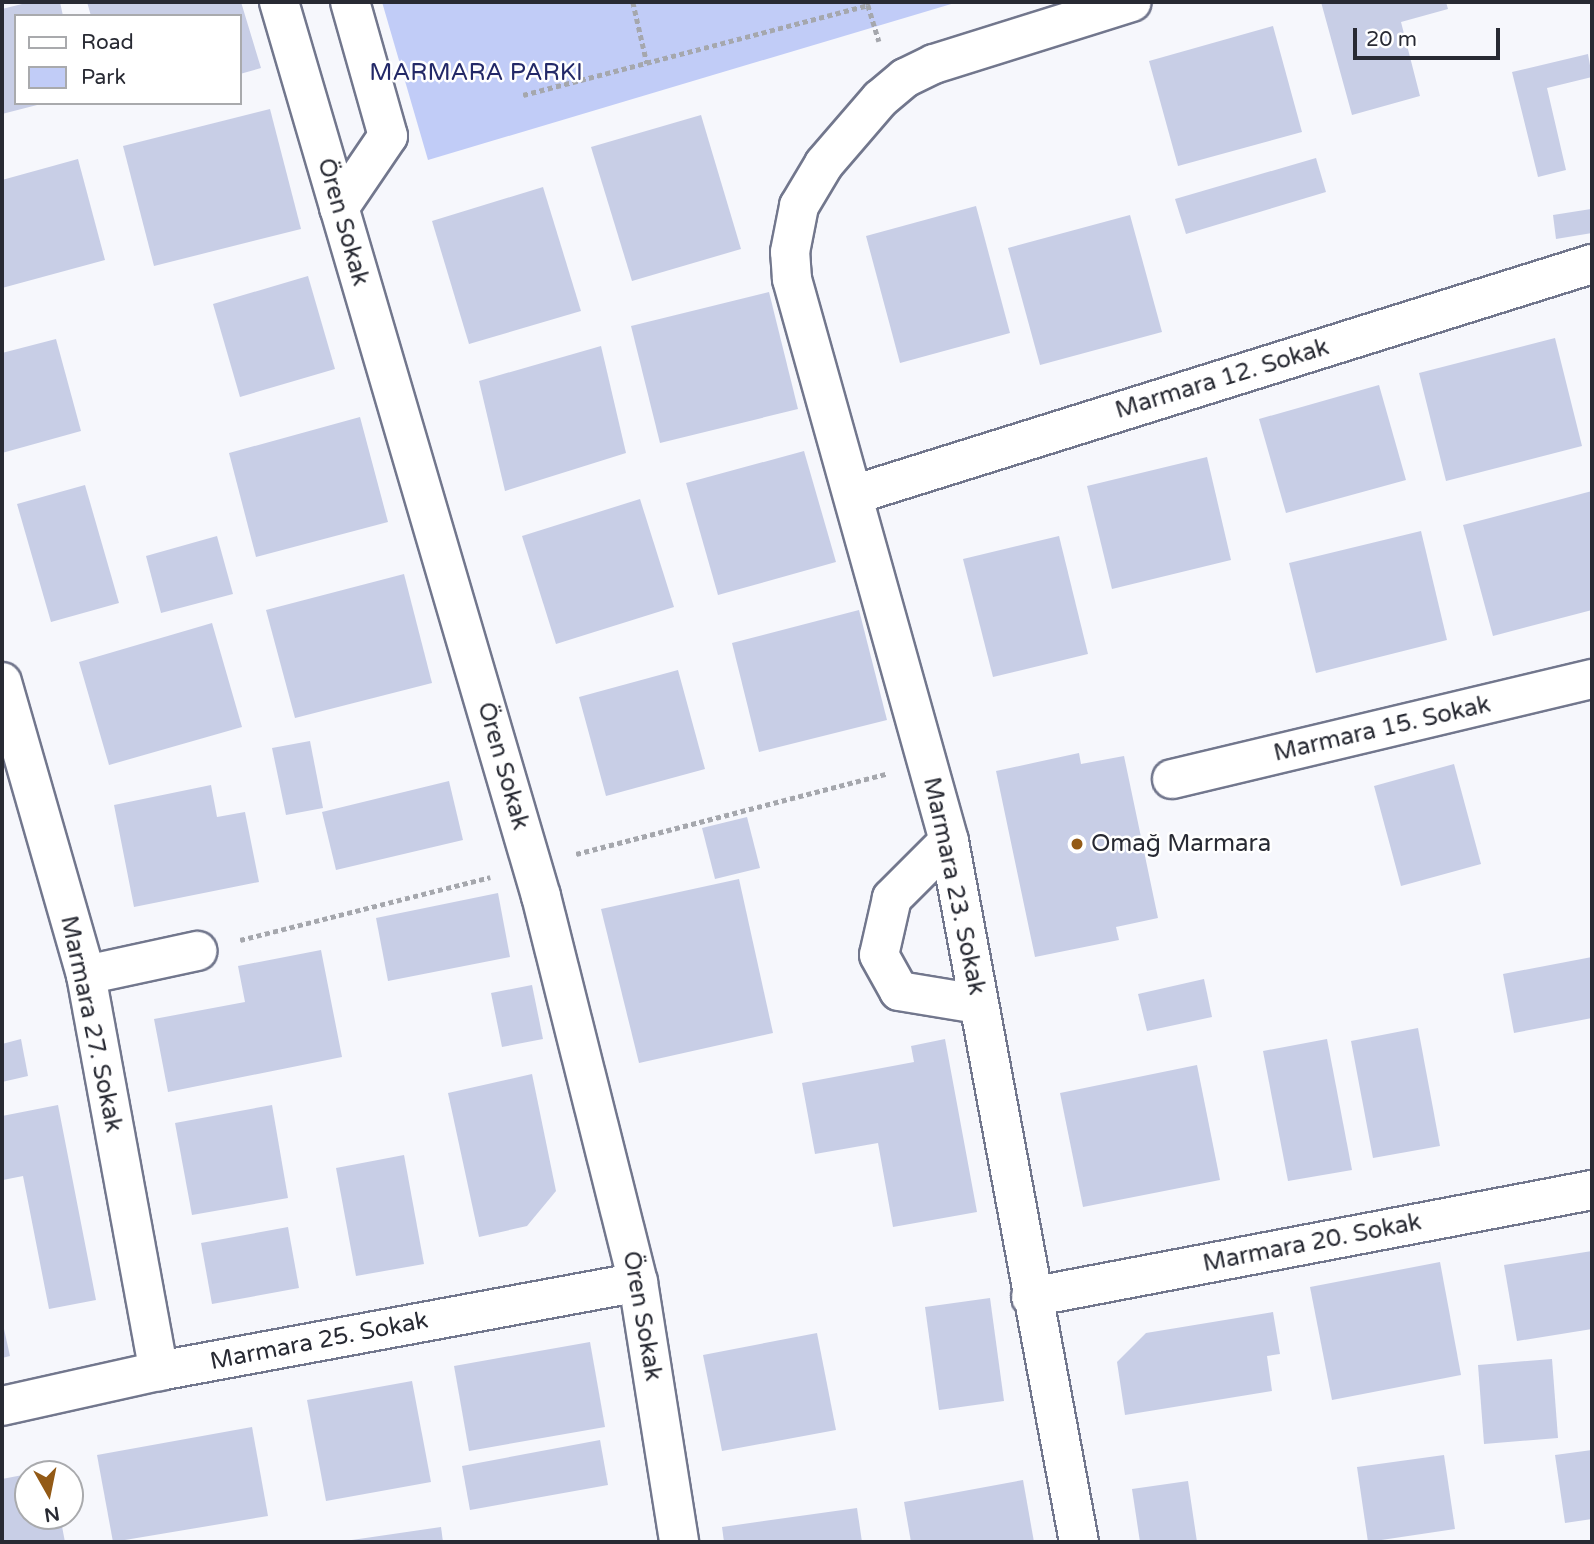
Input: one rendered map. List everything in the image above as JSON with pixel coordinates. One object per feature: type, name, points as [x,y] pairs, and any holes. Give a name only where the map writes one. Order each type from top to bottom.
[{"type":"street","name":"Ören Sokak","points":[[279,2],[541,895],[638,1282],[679,1542]]},
{"type":"street","points":[[339,208],[388,136],[350,2]]},
{"type":"street","name":"Marmara 23. Sokak","points":[[1079,1542],[1031,1297],[949,841],[792,279],[790,252],[799,206],[824,164],[880,99],[905,78],[934,64],[1132,2]]},
{"type":"street","name":"Marmara 12. Sokak","points":[[853,495],[1592,264]]},
{"type":"street","name":"Marmara 15. Sokak","points":[[1172,779],[1592,679]]},
{"type":"street","name":"Marmara 27. Sokak","points":[[2,682],[86,975],[159,1371]]},
{"type":"street","points":[[949,841],[892,898],[879,955],[899,991],[978,1004]]},
{"type":"street","points":[[86,975],[197,951]]},
{"type":"street","name":"Marmara 20. Sokak","points":[[1031,1297],[1592,1190]]},
{"type":"street","name":"Marmara 25. Sokak","points":[[2,1406],[159,1371],[638,1282]]},
{"type":"path","points":[[633,2],[647,63]]},
{"type":"path","points":[[523,95],[868,5],[867,2]]},
{"type":"green space","name":"MARMARA PARKI","points":[[382,2],[958,2],[428,160]]},
{"type":"building","points":[[30,2],[60,2],[63,14],[14,14],[14,105],[37,105],[2,114],[2,9]]},
{"type":"building","points":[[87,2],[241,2],[261,68],[242,73],[242,14],[90,14]]},
{"type":"building","points":[[1321,2],[1446,2],[1448,9],[1401,22],[1420,96],[1352,115]]},
{"type":"building","points":[[1273,26],[1302,132],[1178,166],[1149,61]]},
{"type":"building","points":[[1588,54],[1592,77],[1547,88],[1566,170],[1538,177],[1512,72]]},
{"type":"building","points":[[270,109],[301,229],[154,266],[123,146]]},
{"type":"building","points":[[701,115],[741,249],[632,281],[591,147]]},
{"type":"building","points":[[1316,158],[1326,192],[1186,234],[1175,199]]},
{"type":"building","points":[[78,159],[105,260],[2,288],[2,180]]},
{"type":"building","points":[[543,187],[581,311],[469,344],[432,221]]},
{"type":"building","points":[[976,206],[1010,333],[900,363],[866,236]]},
{"type":"building","points":[[1591,209],[1592,233],[1556,239],[1553,215]]},
{"type":"building","points":[[1130,215],[1162,332],[1040,365],[1008,248]]},
{"type":"building","points":[[308,276],[335,369],[240,397],[213,304]]},
{"type":"building","points":[[769,292],[798,409],[660,443],[631,326]]},
{"type":"building","points":[[1555,338],[1582,446],[1446,481],[1419,373]]},
{"type":"building","points":[[56,339],[81,431],[2,453],[2,353]]},
{"type":"building","points":[[601,346],[626,453],[505,491],[479,381]]},
{"type":"building","points":[[1379,385],[1406,480],[1286,513],[1259,419]]},
{"type":"building","points":[[360,417],[388,522],[256,557],[229,453]]},
{"type":"building","points":[[804,451],[836,562],[718,595],[686,483]]},
{"type":"building","points":[[1207,457],[1231,560],[1112,589],[1087,486]]},
{"type":"building","points":[[85,485],[119,603],[51,622],[17,504]]},
{"type":"building","points":[[1592,491],[1592,610],[1493,636],[1463,525]]},
{"type":"building","points":[[640,499],[674,607],[556,644],[522,536]]},
{"type":"building","points":[[1421,531],[1447,640],[1316,673],[1289,563]]},
{"type":"building","points":[[217,536],[233,594],[161,613],[146,556]]},
{"type":"building","points":[[1059,536],[1088,654],[993,677],[963,559]]},
{"type":"building","points":[[404,574],[432,683],[295,718],[266,610]]},
{"type":"building","points":[[859,610],[887,720],[759,752],[732,643]]},
{"type":"building","points":[[212,623],[242,727],[109,765],[79,662]]},
{"type":"building","points":[[678,670],[705,769],[606,796],[579,697]]},
{"type":"building","points":[[310,741],[323,808],[286,815],[272,748]]},
{"type":"building","name":"Omağ Marmara","points":[[1079,753],[1081,764],[1124,756],[1158,918],[1116,927],[1119,940],[1035,957],[996,771]]},
{"type":"building","points":[[1454,764],[1481,864],[1401,886],[1374,786]]},
{"type":"building","points":[[449,781],[463,840],[336,870],[322,812]]},
{"type":"building","points":[[211,785],[217,817],[245,812],[259,882],[134,907],[114,805]]},
{"type":"building","points":[[747,817],[760,868],[715,879],[702,828]]},
{"type":"building","points":[[739,879],[773,1033],[639,1063],[601,909]]},
{"type":"building","points":[[498,893],[510,957],[388,981],[376,918]]},
{"type":"building","points":[[321,950],[342,1057],[168,1092],[154,1019],[245,1002],[238,966]]},
{"type":"building","points":[[1592,957],[1592,1018],[1514,1033],[1503,974]]},
{"type":"building","points":[[1204,979],[1212,1017],[1147,1031],[1138,994]]},
{"type":"building","points":[[532,985],[543,1039],[502,1047],[491,993]]},
{"type":"building","points":[[1418,1028],[1440,1146],[1373,1158],[1351,1041]]},
{"type":"building","points":[[21,1039],[28,1076],[2,1082],[2,1044]]},
{"type":"building","points":[[945,1039],[977,1212],[893,1227],[878,1143],[815,1154],[802,1083],[914,1062],[911,1046]]},
{"type":"building","points":[[1327,1039],[1352,1170],[1288,1181],[1263,1051]]},
{"type":"building","points":[[1197,1065],[1220,1180],[1083,1207],[1060,1093]]},
{"type":"building","points":[[532,1074],[556,1191],[527,1226],[479,1237],[448,1093]]},
{"type":"building","points":[[58,1105],[96,1300],[49,1309],[23,1176],[3,1180],[2,1116]]},
{"type":"building","points":[[272,1105],[288,1198],[192,1215],[175,1123]]},
{"type":"building","points":[[404,1155],[424,1264],[356,1276],[336,1168]]},
{"type":"building","points":[[288,1227],[299,1288],[212,1304],[201,1243]]},
{"type":"building","points":[[1592,1251],[1592,1329],[1517,1341],[1504,1265]]},
{"type":"building","points":[[1440,1262],[1461,1375],[1332,1400],[1310,1287]]},
{"type":"building","points":[[990,1298],[1004,1401],[939,1410],[925,1307]]},
{"type":"building","points":[[1273,1312],[1280,1354],[1267,1356],[1272,1391],[1125,1415],[1117,1362],[1146,1333]]},
{"type":"building","points":[[2,1320],[10,1356],[2,1358]]},
{"type":"building","points":[[817,1333],[836,1430],[722,1451],[703,1355]]},
{"type":"building","points":[[590,1342],[605,1427],[469,1451],[454,1366]]},
{"type":"building","points":[[1552,1359],[1558,1438],[1484,1444],[1478,1365]]},
{"type":"building","points":[[412,1381],[431,1482],[326,1501],[307,1400]]},
{"type":"building","points":[[252,1427],[268,1516],[113,1542],[97,1455]]},
{"type":"building","points":[[600,1440],[608,1485],[470,1510],[462,1466]]},
{"type":"building","points":[[1592,1450],[1592,1519],[1565,1523],[1555,1455]]},
{"type":"building","points":[[1444,1455],[1455,1529],[1368,1542],[1357,1467]]},
{"type":"building","points":[[14,1477],[14,1530],[63,1530],[65,1542],[2,1542],[2,1479]]},
{"type":"building","points":[[1023,1480],[1034,1542],[911,1542],[904,1502]]},
{"type":"building","points":[[1188,1481],[1197,1542],[1140,1542],[1132,1489]]},
{"type":"building","points":[[857,1508],[862,1542],[724,1542],[722,1527]]},
{"type":"building","points":[[441,1527],[443,1542],[345,1542],[345,1541]]},
{"type":"place","name":"Omağ Marmara","points":[[1077,844]]}]
